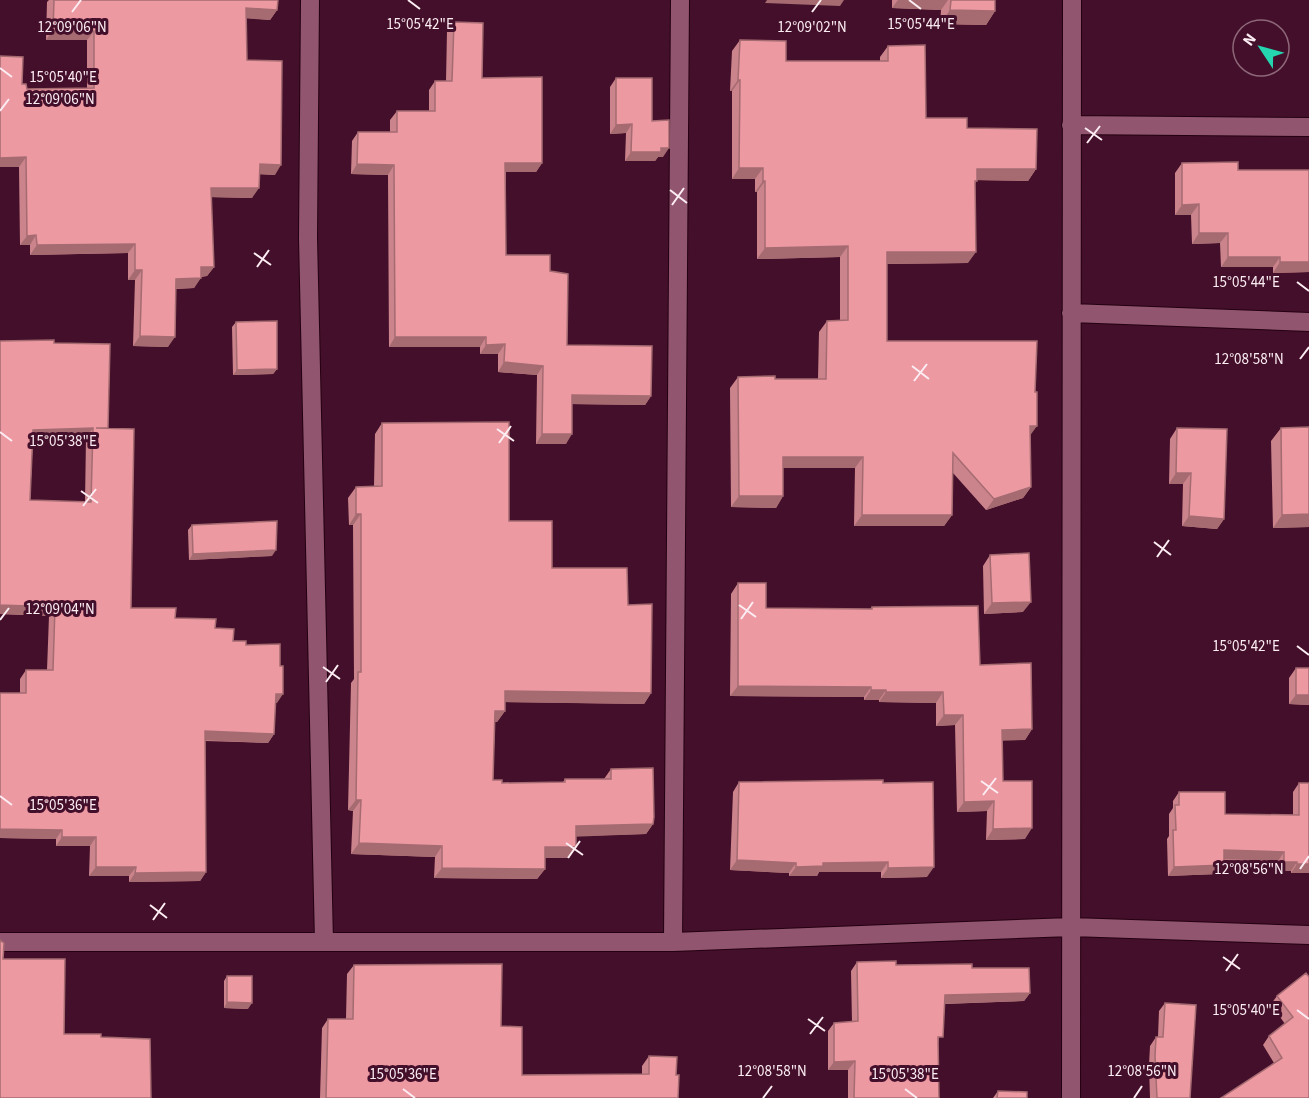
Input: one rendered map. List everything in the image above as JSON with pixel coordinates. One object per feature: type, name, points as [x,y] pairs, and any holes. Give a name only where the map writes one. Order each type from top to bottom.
[{"type":"street","points":[[310,0],[308,238],[324,942]]},
{"type":"street","points":[[673,942],[680,0]]},
{"type":"street","points":[[1071,1098],[1072,0]]},
{"type":"street","points":[[1071,125],[1309,127]]},
{"type":"street","points":[[1071,314],[1309,322]]},
{"type":"street","points":[[0,942],[673,942],[1071,927],[1309,935]]},
{"type":"building","points":[[54,0],[278,0],[277,10],[246,8],[247,60],[282,61],[281,165],[260,164],[259,188],[211,188],[214,267],[201,267],[201,278],[176,279],[175,337],[140,336],[142,270],[135,270],[135,244],[37,245],[36,235],[27,236],[26,157],[0,158],[0,56],[23,57],[22,84],[26,84],[27,89],[94,88],[94,31],[53,30]]},
{"type":"building","points":[[951,0],[995,0],[995,11],[950,10]]},
{"type":"building","points":[[454,22],[483,23],[482,78],[542,77],[542,163],[505,163],[506,255],[550,255],[550,271],[568,274],[567,345],[652,346],[651,396],[572,395],[572,434],[542,434],[543,366],[504,362],[505,344],[486,345],[486,337],[395,337],[394,165],[357,164],[358,132],[397,132],[397,111],[435,111],[435,81],[452,81]]},
{"type":"building","points":[[740,40],[786,41],[786,61],[888,61],[888,46],[925,45],[926,118],[967,118],[967,128],[1037,129],[1036,169],[977,169],[977,181],[975,181],[976,252],[887,252],[887,341],[1037,341],[1035,392],[1037,392],[1037,426],[1030,426],[1031,487],[994,499],[953,453],[952,515],[862,515],[863,457],[783,457],[783,496],[739,496],[738,377],[775,376],[775,379],[826,379],[827,321],[848,320],[848,246],[765,248],[763,168],[739,168]]},
{"type":"building","points":[[616,78],[652,78],[652,121],[669,120],[669,148],[661,148],[661,152],[631,152],[632,124],[616,125]]},
{"type":"building","points":[[1238,162],[1238,170],[1309,170],[1309,262],[1280,262],[1280,257],[1228,257],[1228,233],[1199,233],[1199,204],[1182,205],[1182,163]]},
{"type":"building","points":[[277,321],[277,369],[237,370],[236,322]]},
{"type":"building","points":[[54,340],[54,343],[110,344],[108,428],[96,428],[134,429],[131,608],[176,608],[175,618],[216,619],[215,628],[234,629],[233,641],[246,641],[246,645],[280,644],[283,694],[276,694],[274,734],[205,731],[206,872],[135,873],[136,867],[96,867],[96,837],[62,837],[62,830],[0,829],[0,693],[26,693],[26,670],[53,670],[55,607],[0,605],[0,341]],"holes":[[[93,428],[91,502],[30,500],[33,430]]]},
{"type":"building","points":[[509,422],[509,521],[552,521],[552,568],[627,568],[628,605],[652,604],[651,693],[505,691],[505,711],[495,711],[493,780],[502,780],[502,783],[611,779],[611,769],[653,768],[653,824],[576,826],[576,847],[545,847],[545,869],[442,868],[442,846],[359,843],[361,800],[356,800],[358,672],[361,672],[361,514],[356,514],[356,487],[382,486],[382,423]]},
{"type":"building","points":[[1309,427],[1309,514],[1282,515],[1281,428]]},
{"type":"building","points":[[1177,428],[1227,429],[1224,519],[1189,516],[1191,473],[1176,473]]},
{"type":"building","points":[[277,521],[276,550],[193,554],[192,525]]},
{"type":"building","points":[[1029,553],[1031,602],[992,603],[990,555]]},
{"type":"building","points":[[738,583],[766,583],[766,608],[872,609],[872,607],[978,606],[980,665],[1031,663],[1032,729],[1002,730],[1003,781],[1032,781],[1032,828],[993,829],[994,801],[964,802],[963,715],[944,715],[943,692],[886,692],[886,690],[871,690],[871,687],[738,686]]},
{"type":"building","points":[[1296,668],[1309,668],[1309,695],[1296,695]]},
{"type":"building","points":[[883,780],[883,783],[933,782],[934,867],[888,868],[888,862],[823,863],[823,866],[796,867],[796,863],[737,860],[739,782]]},
{"type":"building","points":[[1299,783],[1309,783],[1309,864],[1284,862],[1284,852],[1224,850],[1224,865],[1174,867],[1173,830],[1176,830],[1175,805],[1179,805],[1179,792],[1225,792],[1225,814],[1299,815]]},
{"type":"building","points":[[0,940],[4,943],[3,959],[65,959],[64,1034],[101,1034],[101,1037],[150,1039],[151,1098],[0,1098]]},
{"type":"building","points":[[896,961],[896,965],[972,964],[972,968],[1029,968],[1030,993],[945,995],[943,1037],[938,1037],[939,1098],[854,1098],[855,1061],[834,1062],[834,1023],[858,1021],[857,962]]},
{"type":"building","points":[[502,964],[501,1026],[522,1027],[522,1075],[649,1074],[649,1056],[677,1057],[678,1098],[326,1098],[328,1019],[353,1019],[354,965]]},
{"type":"building","points":[[1306,973],[1309,977],[1309,1098],[1221,1098],[1282,1058],[1269,1036],[1293,1017],[1277,996]]},
{"type":"building","points":[[227,976],[252,976],[252,1003],[227,1002]]},
{"type":"building","points":[[1165,1003],[1196,1005],[1190,1098],[1157,1098],[1156,1037],[1163,1037]]},
{"type":"building","points":[[998,1091],[1027,1092],[1027,1098],[997,1098]]}]
